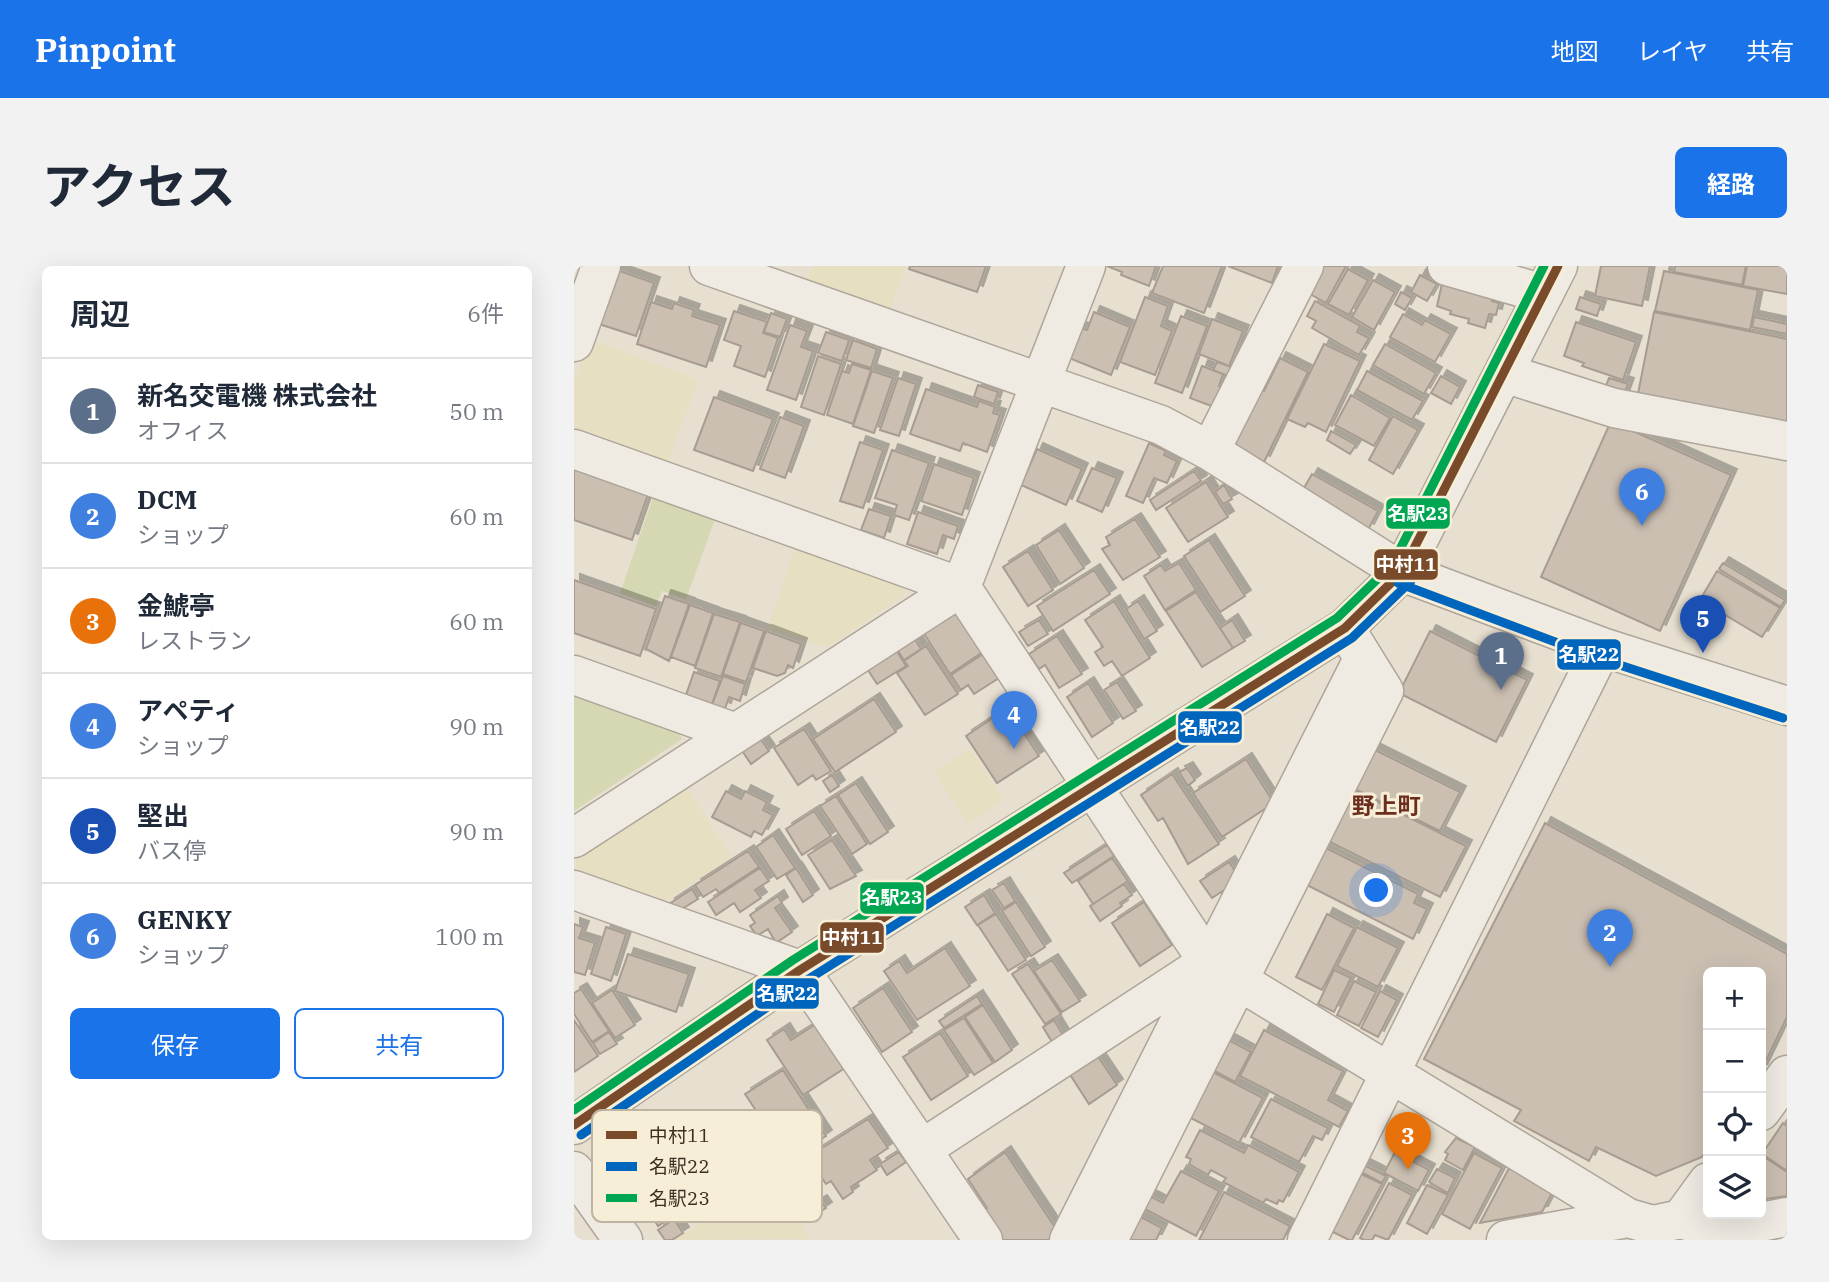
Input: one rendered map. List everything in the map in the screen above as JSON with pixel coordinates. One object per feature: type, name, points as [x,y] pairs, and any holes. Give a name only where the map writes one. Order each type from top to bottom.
[{"type":"street","points":[[574,342],[601,266]]},
{"type":"street","points":[[709,266],[1161,425],[1210,451],[1402,572],[1602,647],[1787,706]]},
{"type":"street","points":[[574,838],[961,587],[1086,266]]},
{"type":"street","points":[[1210,451],[1304,266]]},
{"type":"street","points":[[596,1110],[800,970],[1091,786],[1354,643],[1402,572],[1551,280],[1447,266]]},
{"type":"street","points":[[1504,373],[1614,408],[1787,441]]},
{"type":"street","points":[[574,449],[961,587],[1091,786],[1224,973],[1389,1071],[1628,1219],[1653,1225],[1681,1219],[1717,1230],[1787,1217]]},
{"type":"street","points":[[1069,1240],[1384,691],[1354,643]]},
{"type":"street","points":[[1307,1240],[1602,647]]},
{"type":"street","points":[[574,676],[736,733]]},
{"type":"street","points":[[574,890],[800,970],[983,1240]]},
{"type":"street","points":[[922,1149],[1224,973]]},
{"type":"street","points":[[1108,1240],[1224,973]]},
{"type":"street","points":[[1766,1104],[1787,1075]]},
{"type":"street","points":[[574,1125],[592,1113]]},
{"type":"street","points":[[574,1171],[592,1196]]},
{"type":"street","points":[[1681,1219],[1703,1189]]},
{"type":"street","points":[[1506,1240],[1628,1219]]},
{"type":"street","points":[[610,1222],[623,1240]]},
{"type":"shaded area","points":[[812,266],[906,266],[889,314],[805,285]]},
{"type":"shaded area","points":[[590,339],[699,380],[667,464],[574,430],[574,382]]},
{"type":"shaded area","points":[[799,539],[900,577],[905,595],[828,647],[767,628]]},
{"type":"shaded area","points":[[970,749],[1004,800],[968,824],[934,772]]},
{"type":"shaded area","points":[[683,782],[732,857],[664,902],[577,873],[575,852]]},
{"type":"shaded area","points":[[702,1222],[800,1222],[811,1239],[675,1240]]},
{"type":"green space","points":[[656,489],[718,511],[686,599],[662,591],[656,606],[620,593]]},
{"type":"green space","points":[[574,688],[676,725],[682,739],[574,811]]},
{"type":"building","points":[[910,266],[986,266],[977,292],[909,269]]},
{"type":"building","points":[[1107,266],[1156,266],[1149,286],[1121,275],[1122,272]]},
{"type":"building","points":[[1163,266],[1222,266],[1204,313],[1152,293]]},
{"type":"building","points":[[1228,266],[1278,266],[1272,283]]},
{"type":"building","points":[[1316,266],[1346,266],[1326,303],[1303,290]]},
{"type":"building","points":[[1601,266],[1650,266],[1642,306],[1595,296]]},
{"type":"building","points":[[1675,266],[1746,266],[1742,285],[1674,272]]},
{"type":"building","points":[[1747,266],[1787,266],[1787,294],[1743,286]]},
{"type":"building","points":[[1348,269],[1368,280],[1349,315],[1328,304]]},
{"type":"building","points":[[617,270],[654,283],[636,336],[599,324]]},
{"type":"building","points":[[1664,271],[1758,290],[1750,330],[1655,311]]},
{"type":"building","points":[[1420,275],[1437,284],[1427,301],[1411,292]]},
{"type":"building","points":[[1443,279],[1494,292],[1492,301],[1499,303],[1496,315],[1489,314],[1485,328],[1468,323],[1469,319],[1450,314],[1451,311],[1437,306]]},
{"type":"building","points":[[1373,280],[1395,292],[1374,330],[1352,317]]},
{"type":"building","points":[[1401,292],[1412,298],[1405,310],[1395,304]]},
{"type":"building","points":[[1145,297],[1168,306],[1161,326],[1172,331],[1155,375],[1120,362]]},
{"type":"building","points":[[1580,297],[1601,304],[1597,316],[1576,309]]},
{"type":"building","points":[[1315,301],[1360,326],[1357,332],[1369,338],[1359,355],[1312,328],[1316,321],[1307,316]]},
{"type":"building","points":[[651,302],[672,309],[674,303],[694,310],[692,316],[720,325],[706,367],[637,344]]},
{"type":"building","points":[[734,311],[767,322],[763,333],[778,338],[765,377],[734,366],[741,346],[724,340]]},
{"type":"building","points":[[1094,312],[1130,327],[1111,375],[1069,358],[1080,328],[1087,330]]},
{"type":"building","points":[[1654,312],[1787,339],[1787,430],[1637,399]]},
{"type":"building","points":[[771,313],[787,319],[780,337],[764,332]]},
{"type":"building","points":[[1403,314],[1422,325],[1425,320],[1451,334],[1435,362],[1390,337]]},
{"type":"building","points":[[1181,316],[1207,326],[1182,393],[1155,383]]},
{"type":"building","points":[[1754,317],[1787,324],[1787,334],[1752,327]]},
{"type":"building","points":[[1212,319],[1243,331],[1229,366],[1199,354]]},
{"type":"building","points":[[1576,322],[1636,342],[1623,380],[1582,366],[1584,363],[1564,356]]},
{"type":"building","points":[[790,325],[807,331],[801,347],[813,351],[796,400],[767,390]]},
{"type":"building","points":[[826,332],[849,340],[842,361],[818,353]]},
{"type":"building","points":[[853,340],[877,349],[871,368],[846,360]]},
{"type":"building","points":[[1324,344],[1360,361],[1326,432],[1308,423],[1305,427],[1287,419]]},
{"type":"building","points":[[1385,344],[1436,373],[1424,394],[1373,365]]},
{"type":"building","points":[[818,356],[841,364],[824,415],[801,407]]},
{"type":"building","points":[[1280,358],[1308,372],[1264,462],[1231,443],[1258,388],[1264,391]]},
{"type":"building","points":[[1217,362],[1237,369],[1233,378],[1213,370]]},
{"type":"building","points":[[852,364],[871,370],[853,424],[827,415],[842,371],[849,373]]},
{"type":"building","points":[[1202,366],[1223,374],[1219,386],[1226,389],[1219,409],[1190,398]]},
{"type":"building","points":[[872,371],[893,378],[874,433],[853,426]]},
{"type":"building","points":[[1367,371],[1423,401],[1412,420],[1357,390]]},
{"type":"building","points":[[1441,376],[1460,387],[1451,404],[1431,393]]},
{"type":"building","points":[[898,378],[916,384],[899,436],[880,430]]},
{"type":"building","points":[[1609,378],[1628,384],[1622,400],[1603,394]]},
{"type":"building","points":[[978,385],[998,392],[994,404],[974,397]]},
{"type":"building","points":[[926,389],[977,407],[979,401],[995,407],[993,413],[1000,415],[987,452],[963,443],[960,451],[910,434]]},
{"type":"building","points":[[1351,395],[1390,418],[1374,446],[1335,425]]},
{"type":"building","points":[[714,397],[773,419],[753,471],[694,450]]},
{"type":"building","points":[[1393,416],[1418,430],[1393,474],[1369,460]]},
{"type":"building","points":[[780,417],[804,426],[785,478],[760,469]]},
{"type":"building","points":[[1611,421],[1731,475],[1660,631],[1541,577]]},
{"type":"building","points":[[1331,431],[1356,445],[1350,454],[1327,440]]},
{"type":"building","points":[[860,442],[883,450],[863,508],[840,501]]},
{"type":"building","points":[[1149,443],[1166,451],[1164,455],[1177,461],[1167,483],[1154,478],[1143,503],[1126,496]]},
{"type":"building","points":[[1037,449],[1082,469],[1066,505],[1021,485]]},
{"type":"building","points":[[892,450],[929,463],[909,520],[894,515],[897,505],[875,498]]},
{"type":"building","points":[[934,464],[974,478],[962,515],[921,501]]},
{"type":"building","points":[[1092,468],[1117,478],[1102,512],[1077,501]]},
{"type":"building","points":[[574,469],[648,494],[632,540],[574,520]]},
{"type":"building","points":[[1194,471],[1201,481],[1156,510],[1150,500]]},
{"type":"building","points":[[1312,474],[1378,511],[1368,530],[1301,493]]},
{"type":"building","points":[[1206,482],[1228,517],[1188,542],[1166,508]]},
{"type":"building","points":[[1224,485],[1232,499],[1223,504],[1215,492]]},
{"type":"building","points":[[869,509],[891,516],[884,538],[861,530]]},
{"type":"building","points":[[918,512],[958,526],[954,539],[943,535],[937,554],[907,544]]},
{"type":"building","points":[[1135,519],[1160,557],[1123,580],[1102,549],[1110,545],[1106,537]]},
{"type":"building","points":[[1059,530],[1084,568],[1060,584],[1036,545]]},
{"type":"building","points":[[1209,540],[1245,596],[1220,612],[1184,556]]},
{"type":"building","points":[[1028,551],[1053,590],[1028,606],[1003,567]]},
{"type":"building","points":[[1179,563],[1196,590],[1165,610],[1144,576],[1161,565],[1165,571]]},
{"type":"building","points":[[1723,563],[1785,600],[1781,607],[1719,569]]},
{"type":"building","points":[[1094,570],[1110,594],[1053,631],[1037,606]]},
{"type":"building","points":[[1717,571],[1780,608],[1762,637],[1700,600]]},
{"type":"building","points":[[574,580],[656,609],[640,656],[574,633]]},
{"type":"building","points":[[1196,592],[1233,648],[1202,667],[1166,611]]},
{"type":"building","points":[[665,596],[689,604],[669,661],[646,649]]},
{"type":"building","points":[[1114,601],[1150,658],[1122,676],[1112,661],[1104,666],[1095,652],[1103,647],[1085,620]]},
{"type":"building","points":[[1138,601],[1157,631],[1144,639],[1126,609]]},
{"type":"building","points":[[690,605],[713,613],[695,666],[671,657]]},
{"type":"building","points":[[949,610],[960,613],[984,651],[950,674],[921,629]]},
{"type":"building","points":[[714,614],[740,622],[721,677],[695,668]]},
{"type":"building","points":[[1039,620],[1048,634],[1028,646],[1019,632]]},
{"type":"building","points":[[1232,620],[1245,641],[1233,648],[1220,628]]},
{"type":"building","points":[[741,623],[764,631],[746,682],[723,674]]},
{"type":"building","points":[[766,631],[801,644],[793,668],[788,665],[785,673],[777,676],[753,668]]},
{"type":"building","points":[[1430,631],[1527,680],[1496,742],[1399,693]]},
{"type":"building","points":[[913,636],[921,649],[904,660],[896,648]]},
{"type":"building","points":[[1057,636],[1082,674],[1059,688],[1045,665],[1039,669],[1029,654]]},
{"type":"building","points":[[926,646],[958,694],[925,715],[897,673],[908,666],[904,661]]},
{"type":"building","points":[[895,648],[906,666],[877,684],[866,667]]},
{"type":"building","points":[[983,654],[999,678],[974,694],[968,685],[961,690],[951,675]]},
{"type":"building","points":[[694,672],[720,681],[712,704],[686,695]]},
{"type":"building","points":[[723,676],[745,684],[740,701],[729,697],[725,709],[712,705]]},
{"type":"building","points":[[1117,682],[1136,711],[1123,719],[1104,690]]},
{"type":"building","points":[[1088,683],[1113,723],[1092,737],[1067,697]]},
{"type":"building","points":[[874,699],[896,732],[835,772],[813,739]]},
{"type":"building","points":[[1015,703],[1027,722],[1020,727],[1039,756],[997,783],[966,736]]},
{"type":"building","points":[[804,729],[831,771],[816,780],[813,775],[798,785],[774,748]]},
{"type":"building","points":[[758,735],[769,751],[751,764],[739,746]]},
{"type":"building","points":[[1373,749],[1460,792],[1440,831],[1353,788]]},
{"type":"building","points":[[1246,759],[1274,803],[1222,837],[1193,793]]},
{"type":"building","points":[[1187,768],[1195,780],[1188,786],[1179,772]]},
{"type":"building","points":[[1172,774],[1219,844],[1188,864],[1163,818],[1158,821],[1141,795]]},
{"type":"building","points":[[832,775],[839,786],[830,792],[823,781]]},
{"type":"building","points":[[856,783],[888,832],[870,844],[838,795]]},
{"type":"building","points":[[1350,788],[1466,846],[1440,897],[1324,839]]},
{"type":"building","points":[[726,791],[741,799],[745,791],[767,802],[763,810],[773,815],[762,835],[754,831],[751,837],[712,817]]},
{"type":"building","points":[[836,796],[867,844],[852,854],[820,806]]},
{"type":"building","points":[[814,811],[831,836],[802,855],[786,829]]},
{"type":"building","points":[[1545,823],[1787,954],[1787,1017],[1766,1061],[1766,967],[1703,967],[1703,1156],[1656,1176],[1596,1147],[1589,1161],[1514,1121],[1521,1110],[1424,1059]]},
{"type":"building","points":[[773,835],[795,868],[777,879],[756,847]]},
{"type":"building","points":[[832,840],[856,876],[830,889],[808,855]]},
{"type":"building","points":[[1107,845],[1114,856],[1072,883],[1064,873]]},
{"type":"building","points":[[1324,847],[1418,894],[1414,903],[1427,909],[1413,939],[1305,884]]},
{"type":"building","points":[[748,851],[759,867],[719,893],[716,889],[703,897],[695,885]]},
{"type":"building","points":[[1112,858],[1128,881],[1093,904],[1078,881]]},
{"type":"building","points":[[1229,862],[1239,877],[1235,883],[1212,898],[1200,881]]},
{"type":"building","points":[[760,868],[769,881],[755,890],[761,898],[740,912],[734,903],[716,915],[708,902]]},
{"type":"building","points":[[796,868],[813,895],[803,902],[786,875]]},
{"type":"building","points":[[1004,883],[1015,901],[1004,908],[992,890]]},
{"type":"building","points":[[1124,884],[1132,895],[1120,903],[1122,906],[1100,921],[1090,906]]},
{"type":"building","points":[[692,889],[698,899],[682,909],[669,904]]},
{"type":"building","points":[[984,895],[995,913],[977,925],[965,907]]},
{"type":"building","points":[[778,896],[782,903],[775,908],[792,932],[776,943],[768,929],[757,936],[750,926],[755,923],[750,915]]},
{"type":"building","points":[[1016,902],[1045,947],[1031,956],[1002,911]]},
{"type":"building","points":[[1144,902],[1172,945],[1140,966],[1112,923]]},
{"type":"building","points":[[996,914],[1026,960],[1008,971],[978,925]]},
{"type":"building","points":[[1327,914],[1354,928],[1322,990],[1296,977]]},
{"type":"building","points":[[574,924],[583,927],[579,938],[595,943],[585,975],[574,972]]},
{"type":"building","points":[[606,927],[626,934],[611,981],[591,974]]},
{"type":"building","points":[[1357,927],[1398,948],[1378,987],[1337,966]]},
{"type":"building","points":[[945,948],[970,986],[917,1020],[884,971],[899,961],[907,973]]},
{"type":"building","points":[[628,954],[689,974],[676,1012],[615,991]]},
{"type":"building","points":[[1052,960],[1080,1001],[1062,1012],[1034,971]]},
{"type":"building","points":[[1028,964],[1061,1014],[1045,1024],[1012,974]]},
{"type":"building","points":[[1334,970],[1351,978],[1334,1012],[1318,1004]]},
{"type":"building","points":[[1354,981],[1376,992],[1359,1026],[1337,1015]]},
{"type":"building","points":[[883,988],[912,1032],[882,1052],[853,1008]]},
{"type":"building","points":[[581,989],[609,1031],[592,1042],[574,1014],[574,993]]},
{"type":"building","points":[[612,990],[635,1025],[615,1038],[592,1003]]},
{"type":"building","points":[[1380,991],[1397,1000],[1378,1037],[1361,1028]]},
{"type":"building","points":[[977,996],[982,1004],[944,1028],[939,1021]]},
{"type":"building","points":[[983,1005],[1012,1050],[995,1062],[965,1017]]},
{"type":"building","points":[[964,1018],[993,1063],[974,1075],[944,1030]]},
{"type":"building","points":[[574,1020],[598,1056],[574,1072]]},
{"type":"building","points":[[1054,1020],[1063,1035],[1052,1042],[1043,1027]]},
{"type":"building","points":[[816,1024],[845,1068],[803,1095],[767,1040],[784,1029],[791,1040]]},
{"type":"building","points":[[1264,1030],[1343,1071],[1328,1100],[1348,1111],[1339,1127],[1240,1076]]},
{"type":"building","points":[[609,1032],[617,1044],[600,1054],[593,1043]]},
{"type":"building","points":[[940,1033],[968,1076],[931,1100],[903,1057]]},
{"type":"building","points":[[1225,1038],[1251,1052],[1235,1082],[1209,1068]]},
{"type":"building","points":[[1097,1055],[1117,1085],[1089,1104],[1069,1073]]},
{"type":"building","points":[[783,1070],[809,1110],[756,1110],[745,1094]]},
{"type":"building","points":[[1211,1071],[1263,1098],[1239,1143],[1187,1116]]},
{"type":"building","points":[[1271,1099],[1328,1128],[1322,1140],[1313,1136],[1299,1162],[1251,1137]]},
{"type":"building","points":[[868,1119],[888,1148],[870,1160],[877,1170],[851,1187],[853,1192],[843,1199],[831,1181],[826,1184],[822,1178],[822,1148]]},
{"type":"building","points":[[1783,1123],[1787,1126],[1787,1171],[1766,1157],[1766,1148]]},
{"type":"building","points":[[1200,1130],[1244,1153],[1248,1145],[1299,1172],[1283,1202],[1279,1200],[1277,1204],[1266,1199],[1263,1203],[1223,1182],[1226,1178],[1211,1170],[1208,1175],[1189,1164],[1191,1159],[1186,1157]]},
{"type":"building","points":[[1456,1138],[1475,1147],[1463,1170],[1445,1160],[1448,1154],[1445,1152]]},
{"type":"building","points":[[899,1152],[906,1162],[887,1175],[880,1164]]},
{"type":"building","points":[[1005,1152],[1060,1235],[1052,1240],[1002,1240],[983,1210],[987,1208],[968,1179]]},
{"type":"building","points":[[1395,1152],[1429,1170],[1418,1191],[1384,1173]]},
{"type":"building","points":[[1474,1153],[1502,1168],[1470,1229],[1442,1214]]},
{"type":"building","points":[[1766,1158],[1787,1172],[1787,1196],[1766,1199]]},
{"type":"building","points":[[1362,1164],[1386,1176],[1382,1183],[1359,1171]]},
{"type":"building","points":[[1509,1168],[1553,1191],[1542,1212],[1480,1223]]},
{"type":"building","points":[[1437,1169],[1455,1178],[1448,1193],[1429,1182]]},
{"type":"building","points":[[1181,1171],[1219,1191],[1196,1236],[1141,1207],[1148,1195],[1163,1203]]},
{"type":"building","points":[[1357,1172],[1382,1184],[1352,1240],[1349,1240],[1327,1229]]},
{"type":"building","points":[[1389,1183],[1412,1195],[1388,1240],[1375,1235],[1372,1240],[1364,1240],[1360,1238]]},
{"type":"building","points":[[1427,1185],[1448,1195],[1427,1234],[1407,1223]]},
{"type":"building","points":[[1224,1192],[1290,1226],[1283,1240],[1199,1240]]},
{"type":"building","points":[[1133,1213],[1162,1228],[1156,1240],[1127,1240]]},
{"type":"building","points":[[670,1222],[676,1222],[683,1233],[672,1240],[665,1240],[658,1230]]},
{"type":"transit line","name":"名駅23","points":[[574,1110],[793,960],[1337,618],[1392,565],[1544,266]]},
{"type":"transit line","name":"中村11","points":[[596,1110],[800,970],[1345,628],[1402,572],[1558,266]]},
{"type":"transit line","name":"名駅22","points":[[617,1110],[807,980],[1352,638],[1411,581]]},
{"type":"transit line","name":"名駅22","points":[[1398,583],[1598,658],[1783,718]]},
{"type":"transit line","name":"中村11","points":[[574,1125],[592,1113]]},
{"type":"transit line","name":"名駅22","points":[[581,1135],[592,1127]]},
{"type":"place","name":"GENKY","points":[[1642,526]]},
{"type":"place","name":"堅出","points":[[1703,653]]},
{"type":"place","name":"新名交電機 株式会社","points":[[1501,690]]},
{"type":"place","name":"アペティ","points":[[1014,749]]},
{"type":"place","name":"DCM","points":[[1610,967]]},
{"type":"place","name":"金鯱亭","points":[[1408,1170]]},
{"type":"district","name":"野上町","points":[[1386,805]]}]
